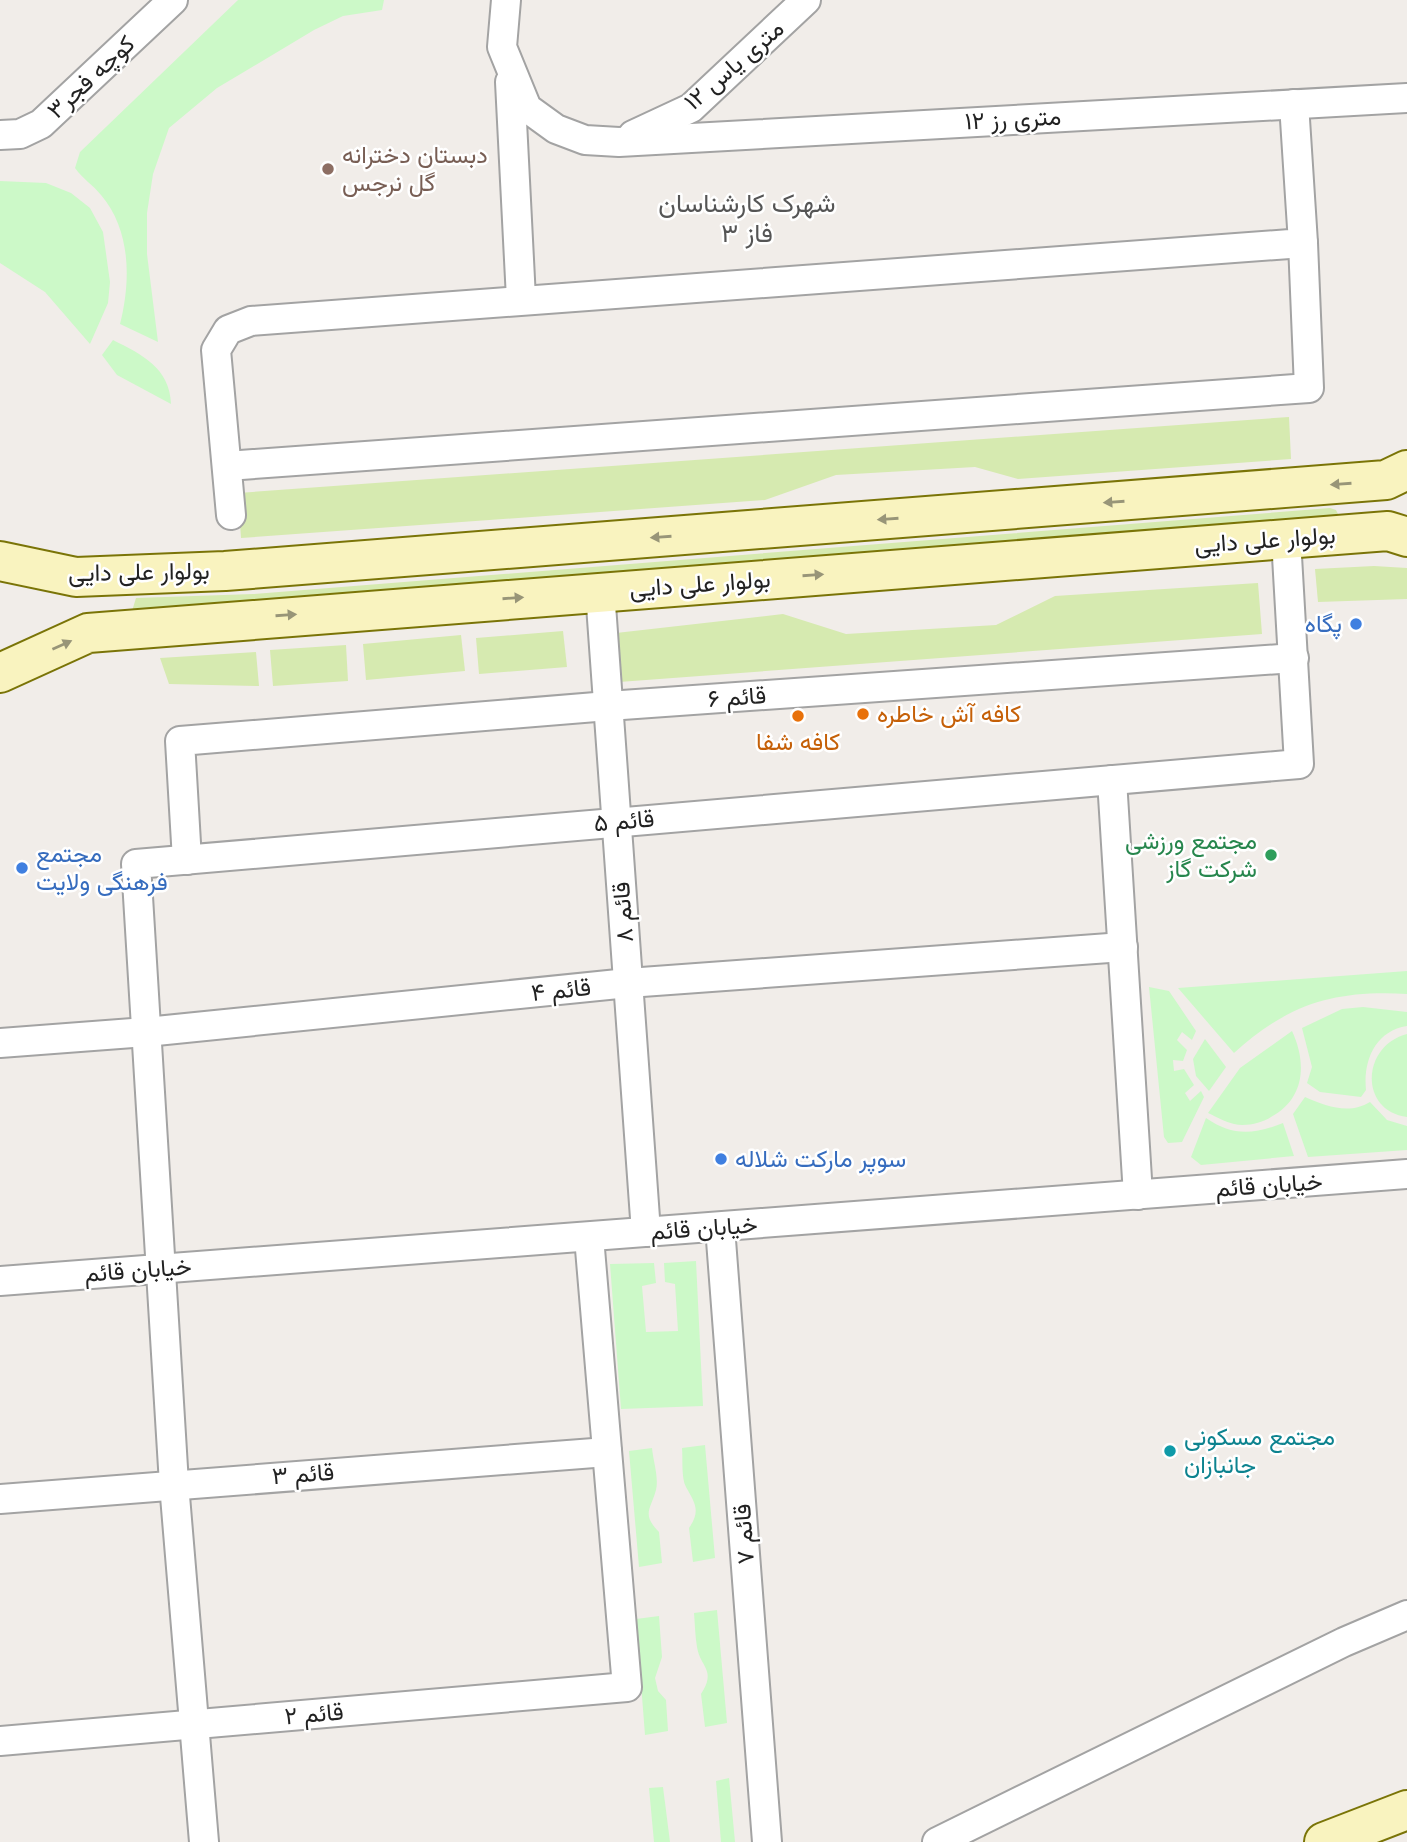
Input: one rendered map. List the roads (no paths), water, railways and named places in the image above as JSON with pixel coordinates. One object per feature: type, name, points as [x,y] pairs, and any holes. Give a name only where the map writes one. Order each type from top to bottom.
[{"type":"main road","name":"بولوار علی دایی","points":[[0,561],[76,577],[225,571],[1386,480],[1407,470]]},
{"type":"main road","name":"بولوار علی دایی","points":[[0,673],[88,633],[1388,531],[1407,537]]},
{"type":"main road","points":[[1324,1842],[1407,1810]]},
{"type":"street","name":"کوچه فجر۳","points":[[0,135],[20,134],[41,124],[173,0]]},
{"type":"street","points":[[506,0],[502,47],[509,71],[527,108],[556,129],[576,137]]},
{"type":"street","name":"۱۲ متری یاس","points":[[619,142],[691,107],[806,0]]},
{"type":"street","points":[[509,71],[521,299]]},
{"type":"street","name":"۱۲ متری رز","points":[[514,164],[525,143],[540,135],[619,142],[1407,98]]},
{"type":"street","points":[[227,466],[1309,388],[1294,104]]},
{"type":"street","points":[[231,515],[216,350],[228,330],[251,321],[1303,243]]},
{"type":"street","points":[[1286,539],[1294,658]]},
{"type":"street","name":"قائم ۸","points":[[600,591],[646,1232]]},
{"type":"street","name":"قائم ۶","points":[[187,860],[180,741],[608,706],[1294,658]]},
{"type":"street","name":"قائم ۵","points":[[146,1032],[136,864],[1299,764],[1294,658]]},
{"type":"street","points":[[1112,780],[1138,1195]]},
{"type":"street","name":"قائم ۴","points":[[0,1043],[146,1032],[628,983],[1123,947]]},
{"type":"street","points":[[146,1032],[174,1484],[204,1842]]},
{"type":"street","name":"خیابان قائم","points":[[0,1281],[1407,1174]]},
{"type":"street","name":"قائم ۷","points":[[720,1227],[767,1842]]},
{"type":"street","points":[[589,1237],[607,1452]]},
{"type":"street","name":"قائم ۳","points":[[0,1499],[607,1452]]},
{"type":"street","name":"قائم ۲","points":[[0,1741],[627,1687],[607,1452]]},
{"type":"street","points":[[937,1842],[1344,1642],[1407,1615]]},
{"type":"place","name":"دبستان دخترانه گل نرجس","points":[[328,169]]},
{"type":"place","name":"پگاه","points":[[1356,624]]},
{"type":"place","name":"کافه آش خاطره","points":[[863,714]]},
{"type":"place","name":"کافه شفا","points":[[798,716]]},
{"type":"place","name":"مجتمع ورزشی شرکت گاز","points":[[1271,855]]},
{"type":"place","name":"مجتمع فرهنگی ولایت","points":[[22,868]]},
{"type":"place","name":"سوپر مارکت شلاله","points":[[721,1159]]},
{"type":"place","name":"مجتمع مسکونی جانبازان","points":[[1170,1451]]},
{"type":"district","name":"شهرک کارشناسان فاز ٣","points":[[747,218]]}]
